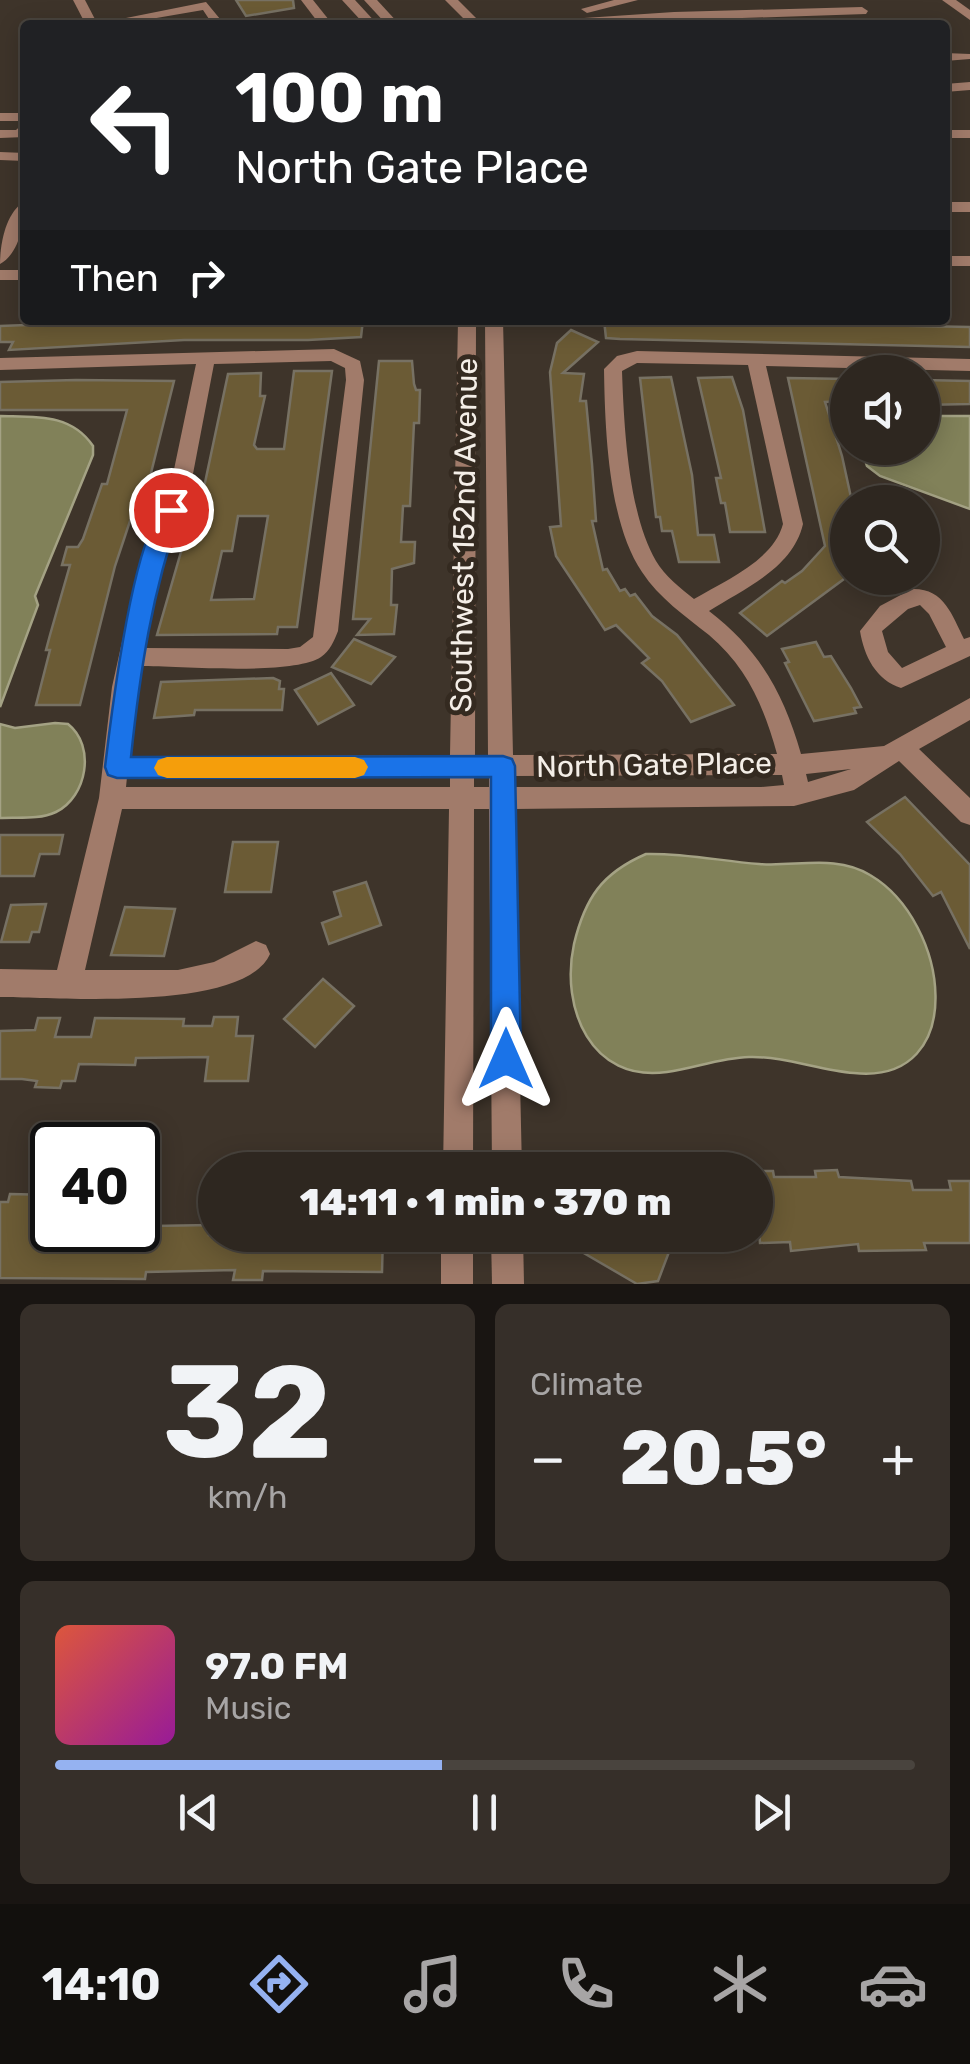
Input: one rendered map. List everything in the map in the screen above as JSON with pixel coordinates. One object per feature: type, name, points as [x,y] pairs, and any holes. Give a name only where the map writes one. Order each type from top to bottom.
[{"type":"street","points":[[308,0],[323,20]]},
{"type":"street","points":[[348,0],[367,20]]},
{"type":"street","points":[[370,0],[389,20]]},
{"type":"street","points":[[451,0],[472,20]]},
{"type":"street","points":[[563,20],[572,12],[632,0]]},
{"type":"street","points":[[720,0],[731,20],[804,12],[867,14],[845,0],[804,12]]},
{"type":"street","points":[[948,0],[968,13]]},
{"type":"street","points":[[133,20],[206,6],[215,20]]},
{"type":"street","points":[[950,57],[965,57]]},
{"type":"street","points":[[0,259],[20,217]]},
{"type":"street","name":"Southwest 152nd Avenue","points":[[458,1152],[467,325]]},
{"type":"street","name":"Southwest 152nd Avenue","points":[[494,325],[507,1152]]},
{"type":"street","points":[[0,364],[334,354],[354,365],[356,380],[327,631],[322,644],[305,655],[288,658],[130,657]]},
{"type":"street","points":[[68,984],[112,798],[130,657],[148,574],[182,478],[207,356]]},
{"type":"street","points":[[799,794],[779,714],[764,683],[740,650],[650,569],[632,530],[613,373],[618,363],[637,357],[970,365]]},
{"type":"street","points":[[694,610],[782,552],[792,537],[793,524],[756,360]]},
{"type":"street","name":"North Gate Place","points":[[112,798],[761,798],[799,794],[877,767],[970,708]]},
{"type":"street","points":[[895,753],[970,814]]},
{"type":"street","name":"North Gate Place","points":[[117,767],[792,765],[895,753]]},
{"type":"street","points":[[650,766],[653,798]]},
{"type":"street","points":[[301,798],[304,768]]},
{"type":"street","points":[[0,982],[178,984],[219,974],[256,954]]},
{"type":"street","points":[[457,1284],[458,1252]]},
{"type":"street","points":[[508,1252],[508,1284]]},
{"type":"shaded area","points":[[0,416],[63,422],[84,435],[93,446],[93,455],[35,596],[38,605],[0,707]]},
{"type":"shaded area","points":[[940,416],[970,416],[970,509],[940,498],[940,485],[905,485],[880,476],[867,466],[940,465]]},
{"type":"shaded area","points":[[0,724],[15,728],[68,724],[82,745],[84,771],[75,795],[67,805],[49,815],[0,818]]},
{"type":"shaded area","points":[[646,854],[759,864],[830,863],[870,875],[897,897],[918,927],[931,961],[936,996],[931,1028],[917,1054],[891,1070],[854,1073],[749,1057],[667,1072],[641,1072],[618,1066],[600,1053],[577,1016],[572,993],[574,944],[584,913],[598,889],[618,870]]},
{"type":"building","points":[[236,0],[293,0],[294,8],[246,16]]},
{"type":"building","points":[[362,325],[361,337],[184,340],[9,350],[13,342],[0,342],[0,326]]},
{"type":"building","points":[[605,325],[970,327],[970,347],[606,338]]},
{"type":"building","points":[[571,330],[598,342],[563,373],[584,374],[580,401],[586,401],[596,521],[592,521],[603,570],[607,569],[620,591],[635,594],[652,616],[677,635],[734,705],[691,722],[662,681],[642,663],[649,658],[616,625],[605,630],[556,556],[550,527],[561,526],[550,372],[557,343]]},
{"type":"building","points":[[379,361],[412,361],[414,384],[420,390],[419,423],[414,423],[410,506],[403,506],[401,542],[415,542],[414,563],[392,569],[391,605],[397,605],[394,634],[357,635],[370,619],[353,619]]},
{"type":"building","points":[[294,371],[332,371],[297,627],[278,627],[277,634],[157,635],[185,538],[191,538],[199,511],[228,374],[261,373],[260,396],[265,396],[254,445],[257,449],[284,449]],"holes":[[[238,516],[268,516],[254,599],[211,600],[222,551],[232,551]]]},
{"type":"building","points":[[671,377],[692,475],[698,535],[714,535],[719,562],[679,562],[672,531],[662,531],[660,517],[656,517],[640,378]]},
{"type":"building","points":[[732,377],[743,410],[765,532],[730,532],[725,503],[721,503],[716,478],[721,478],[698,378]]},
{"type":"building","points":[[788,378],[830,379],[830,402],[825,402],[830,418],[830,465],[844,465],[848,485],[830,485],[830,589],[767,636],[740,613],[802,571],[825,546]]},
{"type":"building","points":[[940,380],[970,381],[970,404],[940,405]]},
{"type":"building","points":[[174,381],[150,477],[138,509],[134,509],[115,566],[80,705],[36,705],[50,650],[46,650],[70,565],[62,565],[67,547],[78,547],[83,539],[102,484],[107,484],[127,410],[0,410],[0,382]]},
{"type":"building","points":[[354,639],[395,657],[371,684],[332,667]]},
{"type":"building","points":[[816,642],[824,657],[831,656],[851,688],[861,707],[854,708],[856,713],[814,721],[782,649]]},
{"type":"building","points":[[331,673],[354,705],[318,724],[295,690]]},
{"type":"building","points":[[273,678],[280,681],[279,689],[284,689],[282,710],[195,710],[194,715],[154,718],[161,682]]},
{"type":"building","points":[[905,797],[970,865],[970,949],[941,892],[933,896],[900,854],[867,822]]},
{"type":"building","points":[[0,835],[63,835],[59,854],[40,854],[34,876],[0,876]]},
{"type":"building","points":[[233,842],[278,842],[271,892],[225,892]]},
{"type":"building","points":[[366,882],[381,925],[329,944],[322,923],[341,916],[334,892]]},
{"type":"building","points":[[46,904],[39,932],[32,932],[29,942],[1,942],[11,905]]},
{"type":"building","points":[[125,907],[175,909],[164,956],[111,955]]},
{"type":"building","points":[[323,979],[354,1006],[315,1047],[284,1019]]},
{"type":"building","points":[[214,1017],[238,1017],[236,1036],[253,1036],[248,1081],[205,1081],[208,1057],[136,1058],[135,1065],[79,1064],[75,1081],[62,1081],[60,1088],[35,1087],[37,1081],[0,1079],[0,1031],[35,1030],[38,1018],[60,1018],[55,1037],[91,1037],[95,1018],[184,1019],[183,1026],[212,1026]]},
{"type":"building","points":[[837,1170],[839,1177],[911,1181],[913,1190],[951,1190],[949,1181],[970,1181],[970,1243],[924,1243],[926,1250],[859,1251],[858,1244],[791,1251],[790,1242],[773,1243],[773,1171],[774,1177],[816,1177],[815,1171]]},
{"type":"building","points":[[10,1194],[30,1194],[30,1252],[160,1252],[160,1226],[198,1225],[198,1252],[383,1252],[382,1272],[263,1271],[262,1280],[233,1280],[235,1270],[146,1272],[145,1279],[0,1278],[0,1202],[8,1202]]},
{"type":"building","points":[[582,1252],[669,1252],[658,1281],[637,1284]]},
{"type":"slow traffic","points":[[167,768],[355,767]]},
{"type":"route","points":[[171,510],[148,574],[130,657],[117,767],[503,766],[506,1059]]}]
